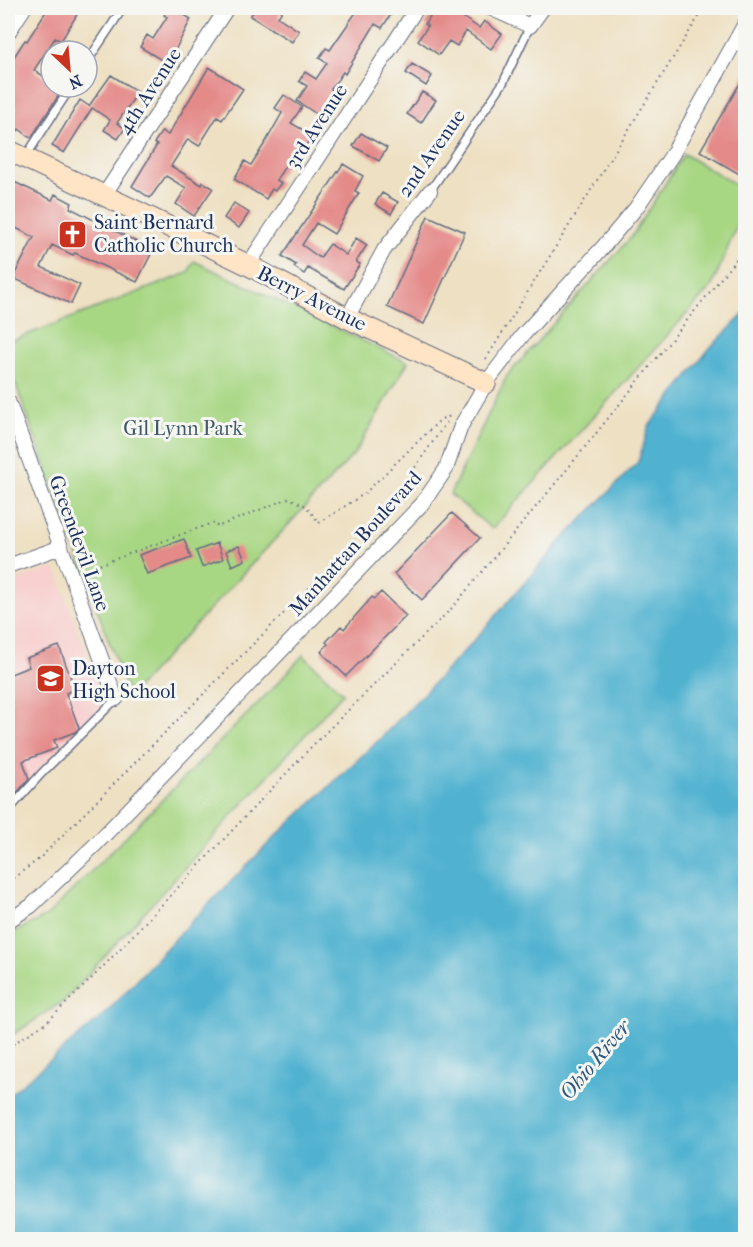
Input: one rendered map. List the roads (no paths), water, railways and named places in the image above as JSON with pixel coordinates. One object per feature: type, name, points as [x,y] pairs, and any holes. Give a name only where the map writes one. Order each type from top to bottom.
[{"type":"street","points":[[8,33],[24,8]]},
{"type":"street","name":"4th Avenue","points":[[104,195],[227,8]]},
{"type":"street","name":"3rd Avenue","points":[[248,266],[417,8]]},
{"type":"street","points":[[490,8],[530,26]]},
{"type":"street","name":"2nd Avenue","points":[[530,26],[543,8]]},
{"type":"street","name":"Manhattan Boulevard","points":[[8,921],[31,906],[95,845],[423,504],[446,469],[480,381],[636,208],[672,154],[746,22]]},
{"type":"street","name":"Berry Avenue","points":[[16,154],[248,266],[347,318],[480,381]]},
{"type":"street","name":"2nd Avenue","points":[[347,318],[384,250],[430,191]]},
{"type":"street","name":"Greendevil Lane","points":[[8,401],[116,699]]},
{"type":"street","points":[[8,566],[61,547]]},
{"type":"lane","points":[[99,44],[123,8]]},
{"type":"lane","name":"2nd Avenue","points":[[430,191],[503,83],[530,26]]},
{"type":"lane","points":[[16,154],[61,99]]},
{"type":"lane","points":[[8,811],[41,774],[116,699]]},
{"type":"water","name":"Ohio River","points":[[745,313],[745,1239],[8,1239],[8,1096],[105,1014],[180,933],[278,834],[381,738],[472,643],[562,540],[638,462],[649,426],[709,349]]},
{"type":"place","name":"Saint Bernard Catholic Church","points":[[73,234]]},
{"type":"place","name":"Dayton High School","points":[[51,679]]},
{"type":"park label","name":"Gil Lynn Park","points":[[183,428]]}]
